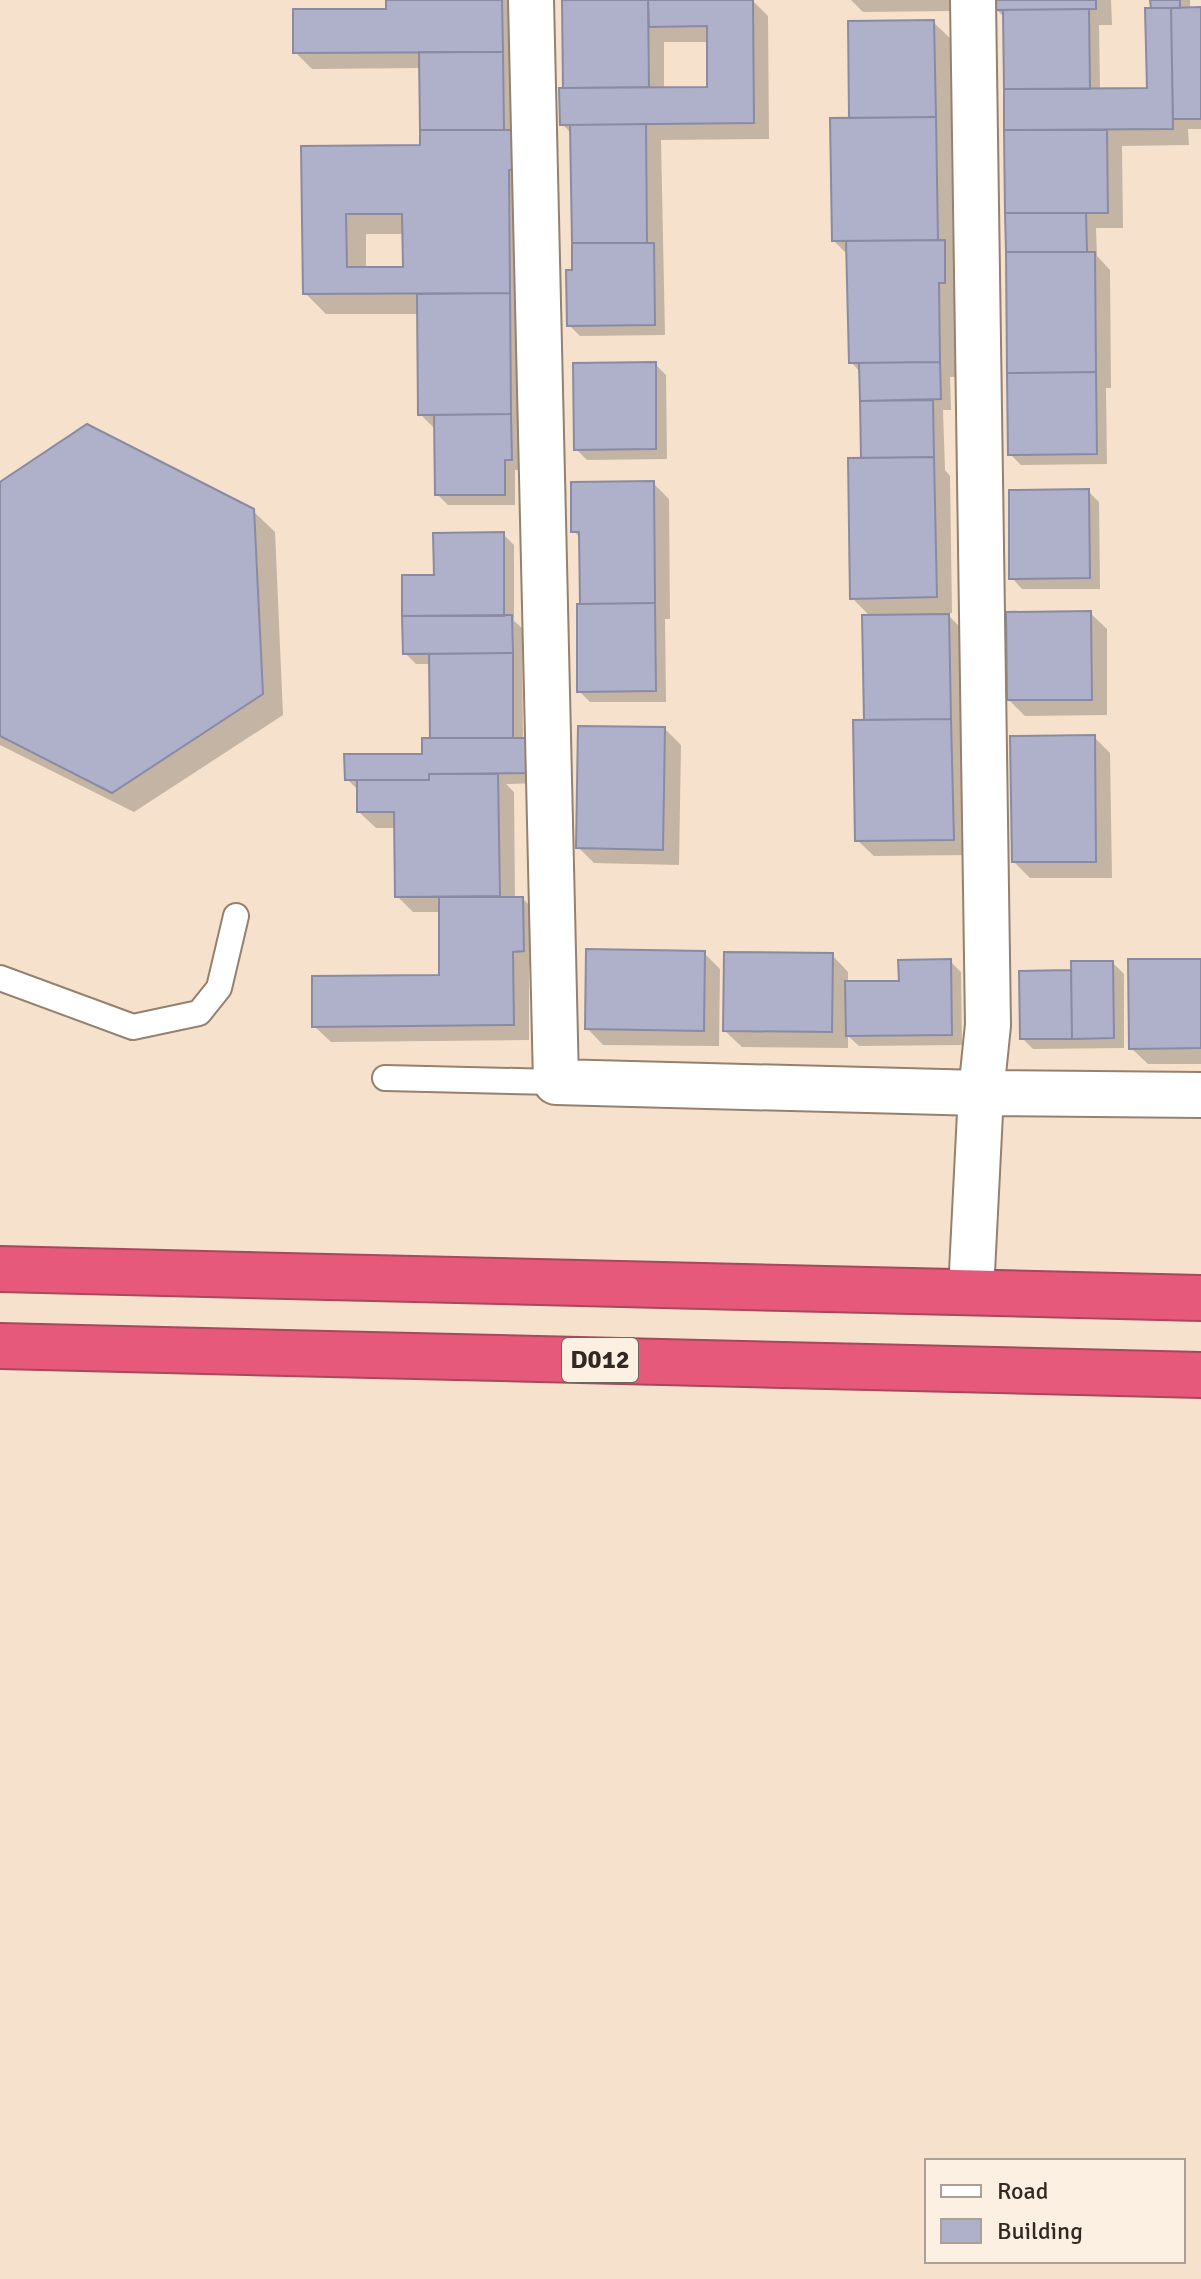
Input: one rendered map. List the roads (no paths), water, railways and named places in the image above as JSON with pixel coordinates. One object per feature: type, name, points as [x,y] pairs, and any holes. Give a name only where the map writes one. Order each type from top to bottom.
[{"type":"highway","points":[[0,1269],[1201,1298]]},
{"type":"highway","name":"D012","points":[[0,1346],[1201,1375]]},
{"type":"street","points":[[531,0],[556,1082],[981,1093],[1201,1095]]},
{"type":"street","points":[[971,1292],[981,1093],[988,1025],[973,0]]},
{"type":"lane","points":[[0,978],[133,1027],[199,1013],[219,988],[236,916]]},
{"type":"lane","points":[[385,1078],[556,1082]]}]
